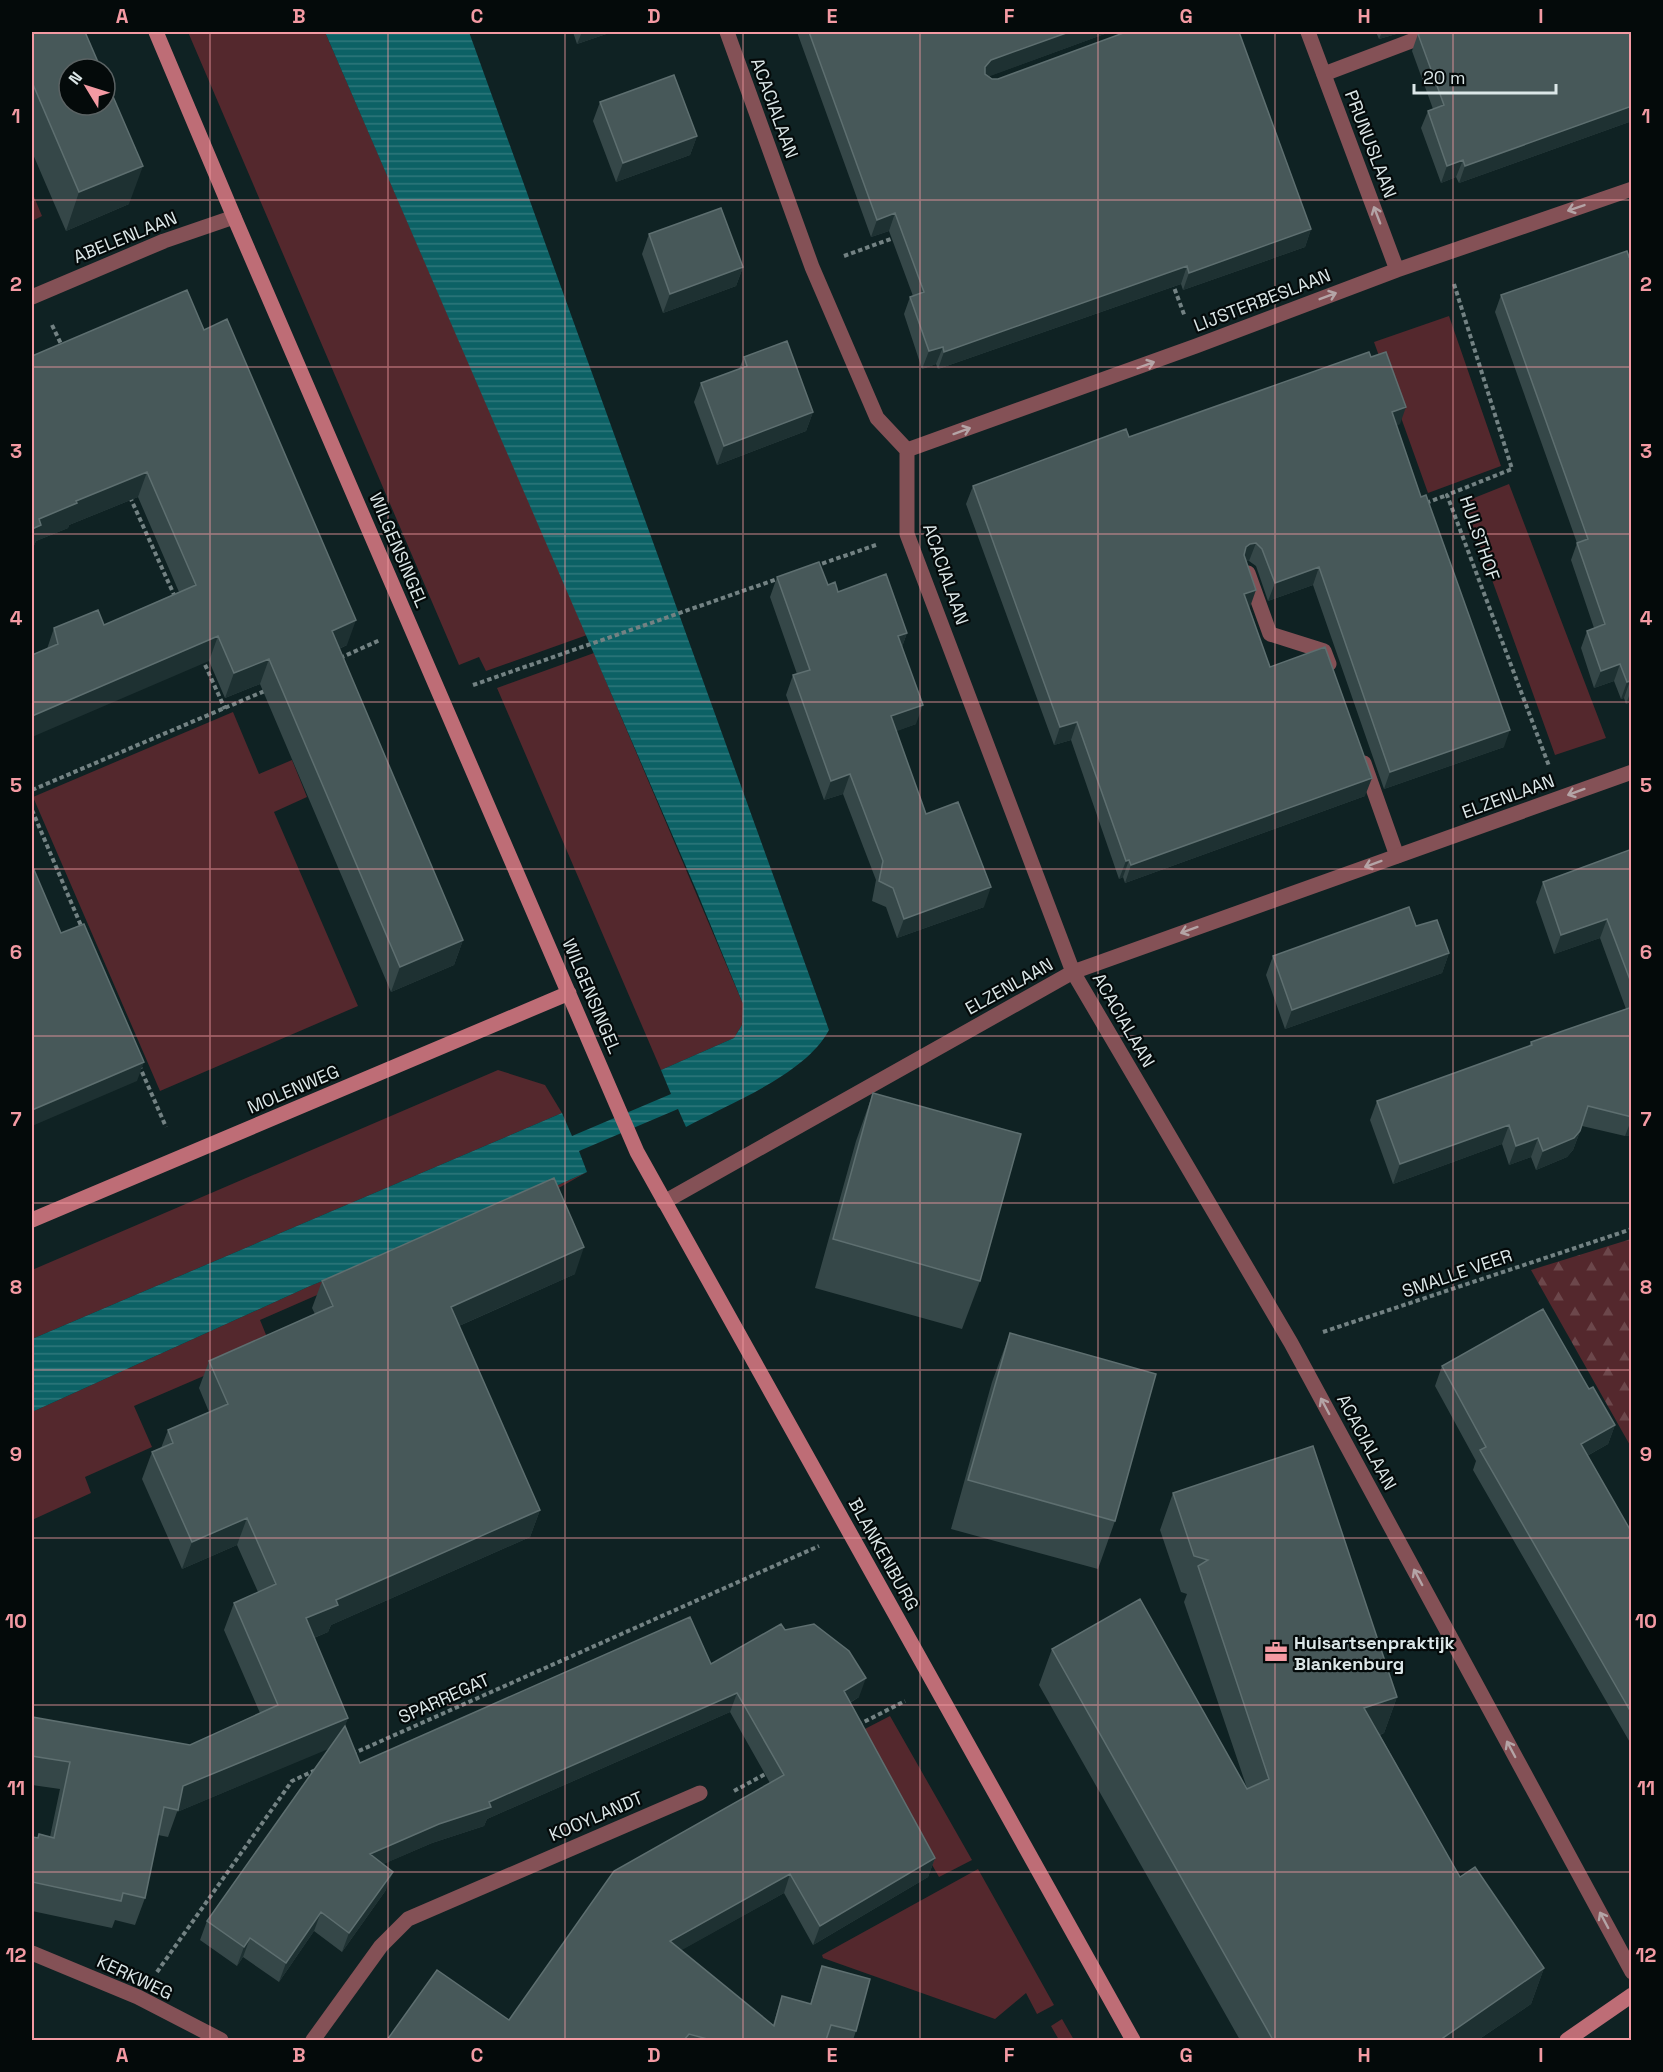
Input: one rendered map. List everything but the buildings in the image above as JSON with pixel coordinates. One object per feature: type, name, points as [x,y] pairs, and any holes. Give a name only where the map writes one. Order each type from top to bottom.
[{"type":"street","name":"WILGENSINGEL","points":[[156,32],[608,1083]]},
{"type":"street","name":"ACACIALAAN","points":[[727,32],[812,267],[876,418],[907,450],[908,534],[1073,972],[1291,1343],[1632,1972]]},
{"type":"street","name":"PRUNUSLAAN","points":[[1308,32],[1397,270]]},
{"type":"street","points":[[1324,74],[1435,32]]},
{"type":"street","name":"LIJSTERBESLAAN","points":[[907,450],[1196,346],[1397,270],[1632,189]]},
{"type":"street","name":"ABELENLAAN","points":[[35,296],[164,241],[234,217]]},
{"type":"street","points":[[1247,570],[1270,634],[1324,651],[1336,684]]},
{"type":"street","points":[[1359,748],[1397,856]]},
{"type":"street","name":"ELZENLAAN","points":[[664,1202],[1073,972],[1632,772]]},
{"type":"street","name":"MOLENWEG","points":[[32,1220],[569,993]]},
{"type":"street","name":"BLANKENBURG","points":[[608,1083],[633,1141],[664,1202],[1133,2040]]},
{"type":"street","name":"KOOYLANDT","points":[[314,2040],[381,1946],[408,1919],[700,1793]]},
{"type":"street","name":"KERKWEG","points":[[32,1953],[138,1997],[221,2040]]},
{"type":"street","points":[[1567,2040],[1632,1995]]},
{"type":"path","points":[[812,267],[901,235]]},
{"type":"path","name":"HULSTHOF","points":[[1445,254],[1512,469],[1448,495],[1561,797]]},
{"type":"path","points":[[1168,272],[1196,346]]},
{"type":"path","points":[[35,296],[68,359]]},
{"type":"path","points":[[127,489],[178,605]]},
{"type":"path","points":[[1425,503],[1448,495]]},
{"type":"path","points":[[807,568],[908,534]]},
{"type":"path","points":[[441,696],[785,576]]},
{"type":"path","points":[[334,660],[410,626]]},
{"type":"path","points":[[202,657],[225,709]]},
{"type":"path","points":[[32,790],[269,690]]},
{"type":"path","points":[[32,810],[84,933]]},
{"type":"path","points":[[138,1062],[179,1158]]},
{"type":"path","name":"SMALLE VEER","points":[[1291,1343],[1632,1229]]},
{"type":"path","name":"SPARREGAT","points":[[346,1756],[850,1532]]},
{"type":"path","points":[[850,1730],[935,1685]]},
{"type":"path","points":[[138,1997],[292,1781],[324,1766]]},
{"type":"path","points":[[700,1793],[723,1796],[776,1768]]},
{"type":"green space","points":[[188,32],[325,32],[587,635],[486,671],[479,657],[459,665]]},
{"type":"green space","points":[[32,192],[42,216],[32,221]]},
{"type":"green space","points":[[1449,316],[1501,466],[1428,493],[1374,342]]},
{"type":"green space","points":[[1509,484],[1606,738],[1555,755],[1464,502]]},
{"type":"green space","points":[[594,653],[743,1004],[742,1025],[734,1038],[661,1070],[497,688]]},
{"type":"green space","points":[[233,712],[259,774],[292,760],[307,797],[274,812],[358,1006],[160,1091],[33,797]]},
{"type":"green space","points":[[498,1070],[545,1085],[562,1113],[32,1339],[32,1270]]},
{"type":"green space","points":[[587,1172],[548,1194],[260,1320],[271,1347],[134,1406],[152,1447],[85,1477],[91,1493],[32,1520],[32,1412],[310,1286],[536,1195]]},
{"type":"green space","points":[[1632,1239],[1631,1447],[1531,1270]]},
{"type":"green space","points":[[890,1716],[972,1860],[939,1877],[857,1733]]},
{"type":"green space","points":[[978,1869],[1054,2005],[1037,2014],[1026,1993],[995,2019],[823,1958],[822,1955]]},
{"type":"green space","points":[[1062,2019],[1074,2040],[1059,2040],[1051,2026]]},
{"type":"water","points":[[325,32],[469,32],[829,1030],[818,1046],[803,1061],[785,1074],[744,1098],[686,1127],[678,1109],[579,1151],[587,1172],[536,1195],[310,1286],[32,1412],[32,1339],[562,1113],[572,1136],[671,1094],[661,1070],[734,1038],[742,1025],[743,1004],[697,892]]},
{"type":"place","name":"Huisartsenpraktijk Blankenburg","points":[[1276,1652]]}]
